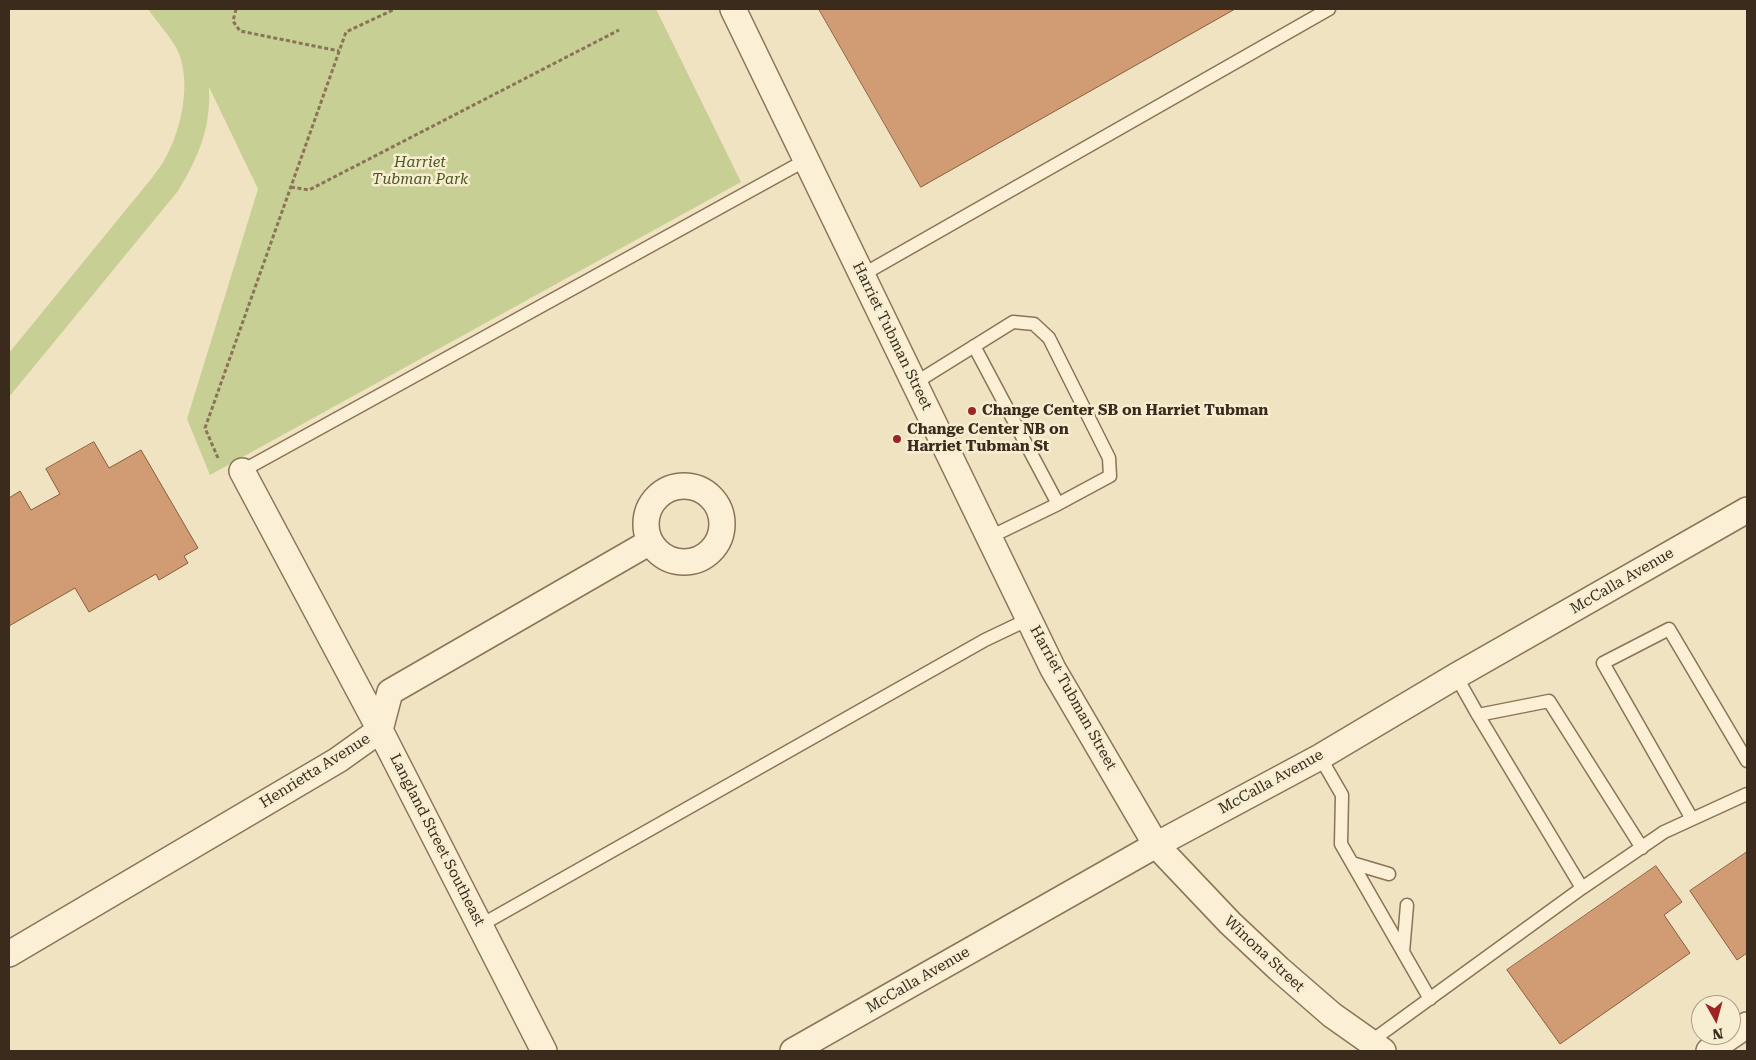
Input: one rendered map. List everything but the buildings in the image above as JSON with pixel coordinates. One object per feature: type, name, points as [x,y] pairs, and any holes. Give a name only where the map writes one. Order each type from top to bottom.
[{"type":"street","name":"Harriet Tubman Street","points":[[733,9],[1054,669],[1156,845]]},
{"type":"street","name":"Langland Street Southeast","points":[[242,472],[380,730],[544,1051]]},
{"type":"street","name":"McCalla Avenue","points":[[793,1051],[1156,845],[1320,756],[1747,510]]},
{"type":"street","name":"Henrietta Avenue","points":[[9,954],[338,760],[380,730],[390,692],[650,542]]},
{"type":"street","name":"Winona Street","points":[[1156,845],[1230,923],[1279,969],[1332,1015],[1376,1047]]},
{"type":"street","points":[[1709,1051],[1747,1025]]},
{"type":"lane","points":[[862,275],[1329,9]]},
{"type":"lane","points":[[242,472],[806,160]]},
{"type":"lane","points":[[915,383],[1013,322],[1034,324],[1049,338],[1109,458],[1110,476],[1058,504],[990,536]]},
{"type":"lane","points":[[974,346],[1058,504]]},
{"type":"lane","points":[[480,925],[985,640],[1030,619]]},
{"type":"lane","points":[[1692,819],[1603,663],[1669,629],[1747,761]]},
{"type":"lane","points":[[1456,676],[1582,888]]},
{"type":"lane","points":[[1478,715],[1549,701],[1642,848]]},
{"type":"lane","points":[[1320,756],[1342,795],[1341,844],[1430,999]]},
{"type":"lane","points":[[1376,1047],[1430,999],[1582,888],[1664,832],[1747,794]]},
{"type":"lane","points":[[1352,863],[1389,874]]},
{"type":"lane","points":[[1403,952],[1407,905]]},
{"type":"path","points":[[236,9],[233,21],[240,31],[339,51]]},
{"type":"path","points":[[218,460],[205,428],[346,32],[395,9]]},
{"type":"path","points":[[291,187],[309,190],[619,30]]},
{"type":"green space","name":"Harriet Tubman Park","points":[[148,9],[656,9],[741,182],[210,475],[187,419],[258,189],[209,87],[206,129],[198,154],[178,191],[9,397],[9,353],[151,179],[164,160],[177,132],[184,89],[181,61],[174,44]]},
{"type":"place","name":"Change Center SB on Harriet Tubman","points":[[972,411]]},
{"type":"place","name":"Change Center NB on Harriet Tubman St","points":[[897,439]]}]
